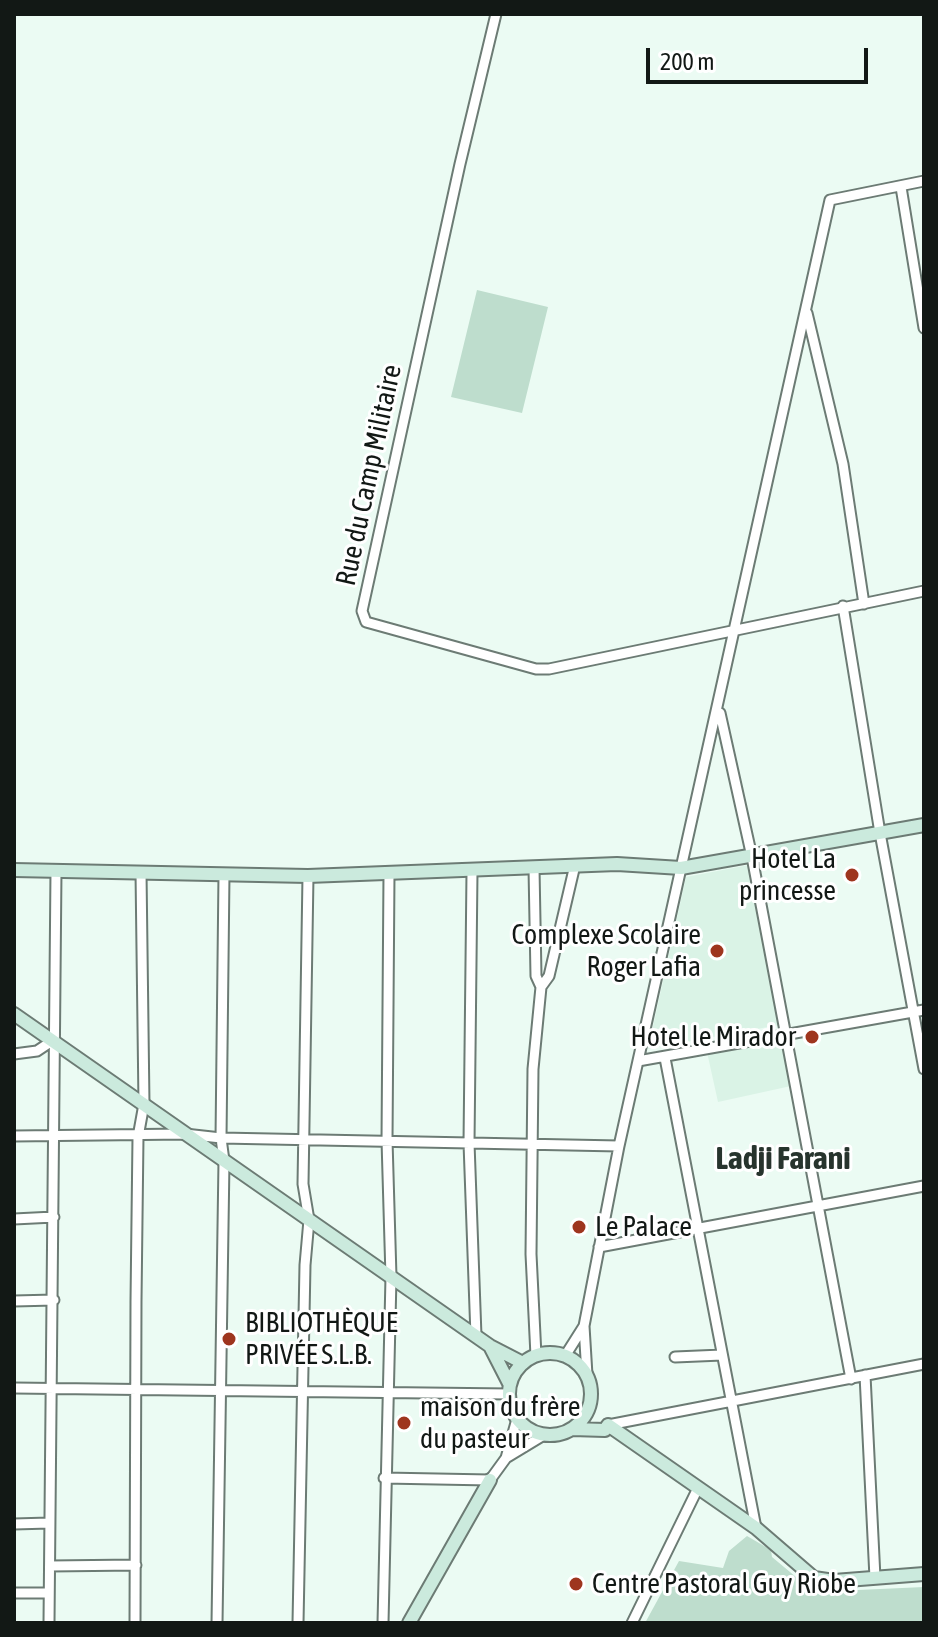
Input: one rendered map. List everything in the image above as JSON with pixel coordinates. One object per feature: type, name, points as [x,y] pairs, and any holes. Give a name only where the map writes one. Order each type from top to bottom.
[{"type":"street","name":"Rue du Camp Militaire","points":[[496,14],[365,596],[362,611],[366,622],[536,669],[735,628]]},
{"type":"street","points":[[572,1429],[588,1410],[592,1398],[587,1375],[584,1326],[619,1146],[719,709],[830,200],[924,181]]},
{"type":"street","points":[[901,187],[924,328]]},
{"type":"street","points":[[806,310],[843,464],[864,604]]},
{"type":"street","points":[[735,628],[924,591]]},
{"type":"street","points":[[843,606],[880,833],[919,1011],[924,1069]]},
{"type":"street","points":[[719,709],[752,857],[851,1379]]},
{"type":"street","points":[[14,870],[308,876],[472,872],[575,865],[681,868],[924,825]]},
{"type":"street","points":[[541,987],[549,976],[575,865]]},
{"type":"street","points":[[534,868],[536,976],[541,987],[531,1143],[532,1325],[536,1356]]},
{"type":"street","points":[[49,1623],[56,871]]},
{"type":"street","points":[[135,1623],[138,1137],[144,1104],[141,872]]},
{"type":"street","points":[[472,872],[469,1143],[476,1336]]},
{"type":"street","points":[[217,1623],[224,1161],[221,1138],[224,874]]},
{"type":"street","points":[[383,1623],[391,1277],[387,1140],[389,874]]},
{"type":"street","points":[[298,1623],[309,1220],[303,1184],[308,876]]},
{"type":"street","points":[[638,1061],[919,1011]]},
{"type":"street","points":[[14,1014],[490,1346],[523,1363]]},
{"type":"street","points":[[14,1054],[37,1051],[53,1041]]},
{"type":"street","points":[[665,1058],[756,1528]]},
{"type":"street","points":[[14,1136],[138,1137],[185,1134],[221,1138],[619,1146]]},
{"type":"street","points":[[599,1247],[924,1186]]},
{"type":"street","points":[[14,1219],[54,1217]]},
{"type":"street","points":[[14,1301],[54,1300]]},
{"type":"street","points":[[565,1356],[584,1326]]},
{"type":"street","points":[[409,1623],[490,1480],[506,1458],[517,1419],[509,1390],[490,1346]]},
{"type":"street","points":[[675,1357],[722,1355]]},
{"type":"street","points":[[509,1390],[523,1363],[536,1356],[565,1356],[587,1375]]},
{"type":"street","points":[[506,1458],[544,1435],[572,1429],[607,1428],[731,1400],[924,1364]]},
{"type":"street","points":[[865,1375],[875,1578]]},
{"type":"street","points":[[14,1388],[135,1388],[303,1394],[509,1390]]},
{"type":"street","points":[[588,1410],[607,1428],[756,1528],[814,1578],[834,1581],[924,1574]]},
{"type":"street","points":[[517,1419],[544,1435]]},
{"type":"street","points":[[384,1478],[490,1480]]},
{"type":"street","points":[[632,1623],[698,1488]]},
{"type":"street","points":[[14,1524],[49,1523]]},
{"type":"street","points":[[50,1566],[136,1565]]},
{"type":"street","points":[[14,1593],[49,1593]]},
{"type":"shaded area","points":[[477,290],[548,307],[522,413],[451,397]]},
{"type":"shaded area","name":"Complexe Scolaire Roger Lafia","points":[[749,865],[779,1025],[648,1049],[686,877]]},
{"type":"shaded area","points":[[780,1037],[791,1086],[718,1102],[707,1052]]},
{"type":"shaded area","points":[[747,1536],[771,1550],[772,1557],[814,1592],[924,1587],[924,1623],[645,1623],[679,1561],[723,1568],[729,1551]]},
{"type":"place","name":"Hotel La princesse","points":[[852,875]]},
{"type":"place","name":"Complexe Scolaire Roger Lafia","points":[[717,951]]},
{"type":"place","name":"Hotel le Mirador","points":[[812,1037]]},
{"type":"place","name":"Le Palace","points":[[579,1227]]},
{"type":"place","name":"BIBLIOTHÈQUE PRIVÉE S.L.B.","points":[[229,1339]]},
{"type":"place","name":"maison du frère du pasteur","points":[[404,1423]]},
{"type":"place","name":"Centre Pastoral Guy Riobe","points":[[576,1584]]},
{"type":"district","name":"Ladji Farani","points":[[783,1159]]}]
